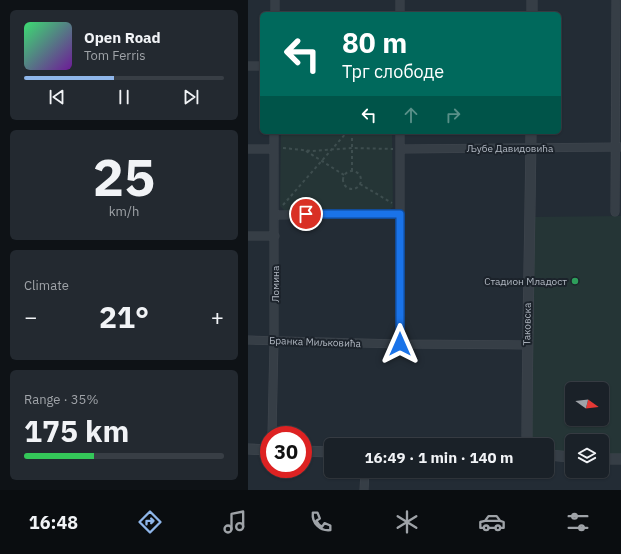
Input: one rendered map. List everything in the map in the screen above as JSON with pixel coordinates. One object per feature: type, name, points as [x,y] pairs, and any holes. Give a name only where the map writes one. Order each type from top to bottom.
[{"type":"street","points":[[275,0],[275,12]]},
{"type":"street","points":[[400,0],[400,12]]},
{"type":"street","points":[[532,0],[532,12]]},
{"type":"street","points":[[615,212],[618,147],[616,0]]},
{"type":"street","points":[[248,66],[260,66]]},
{"type":"street","name":"Ломина","points":[[272,426],[275,236],[274,134]]},
{"type":"street","points":[[400,134],[400,344]]},
{"type":"street","name":"Таковска","points":[[527,438],[531,134]]},
{"type":"street","name":"Љубе Давидовића","points":[[400,149],[618,147]]},
{"type":"street","points":[[248,149],[274,149]]},
{"type":"street","points":[[275,214],[400,211]]},
{"type":"street","points":[[248,236],[275,236]]},
{"type":"street","name":"Бранка Миљковића","points":[[248,340],[400,344],[527,345]]},
{"type":"street","points":[[248,449],[260,450]]},
{"type":"street","points":[[312,451],[324,452]]},
{"type":"street","points":[[554,456],[565,456]]},
{"type":"street","points":[[609,458],[621,459]]},
{"type":"street","points":[[364,490],[365,478]]},
{"type":"path","points":[[275,214],[345,134]]},
{"type":"path","points":[[352,134],[352,170]]},
{"type":"path","points":[[274,149],[400,149]]},
{"type":"path","points":[[305,150],[321,162],[344,175]]},
{"type":"path","points":[[352,170],[356,171],[360,176],[360,184],[355,189],[349,189],[343,182],[344,175],[352,170]]},
{"type":"path","points":[[360,184],[400,211]]},
{"type":"shaded area","points":[[281,134],[392,134],[393,207],[389,210],[285,211],[280,206]]},
{"type":"shaded area","name":"Стадион Младост","points":[[621,216],[621,457],[609,457],[609,434],[565,434],[565,456],[554,455],[554,438],[527,438],[531,217]]},
{"type":"place","name":"Стадион Младост","points":[[575,281]]},
{"type":"route","points":[[306,214],[400,214],[400,344]]}]
